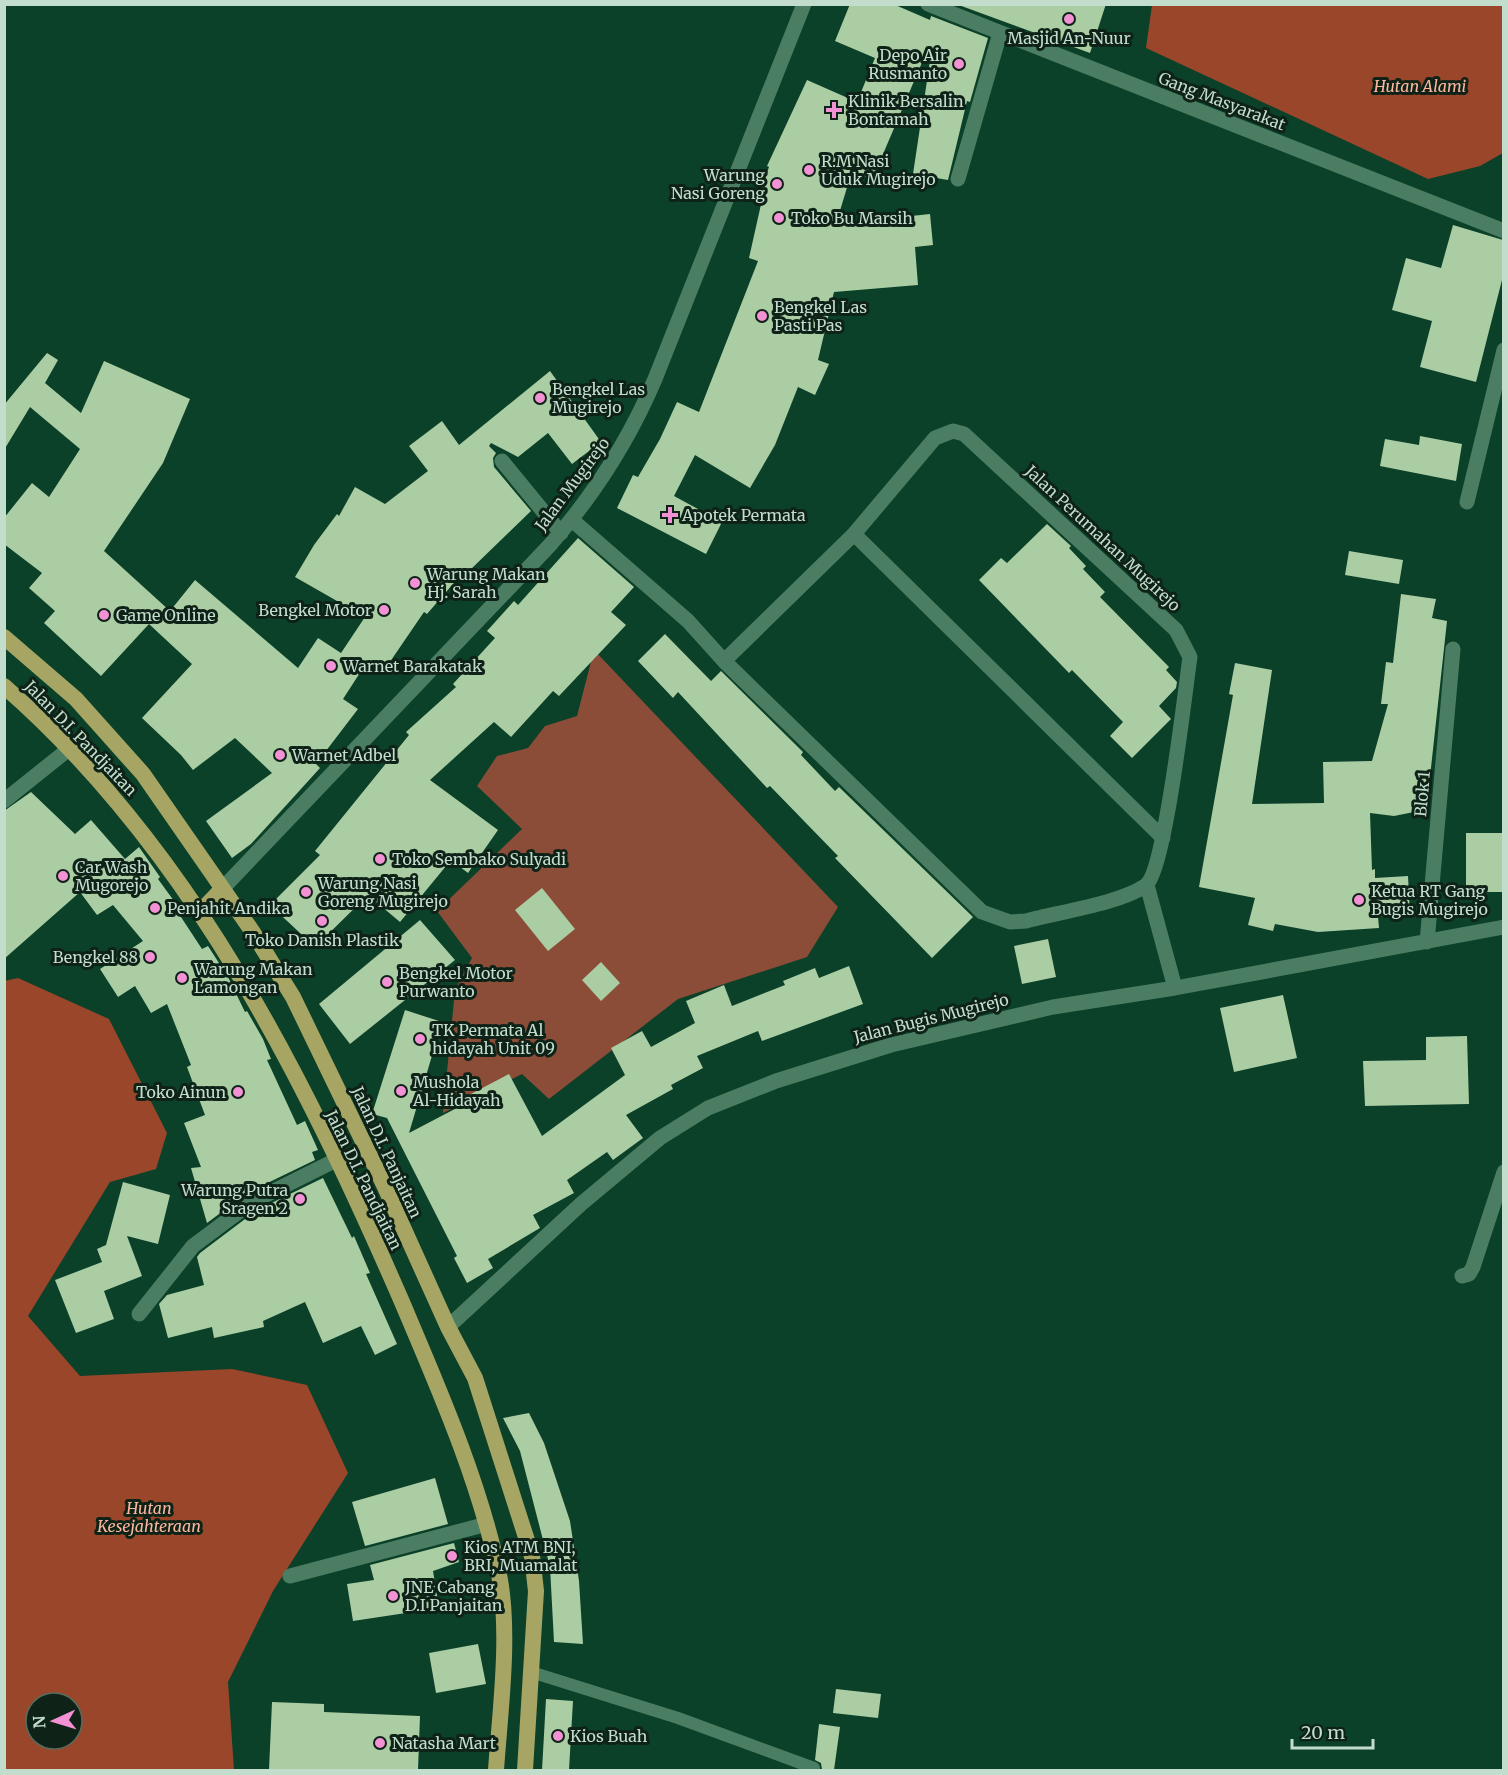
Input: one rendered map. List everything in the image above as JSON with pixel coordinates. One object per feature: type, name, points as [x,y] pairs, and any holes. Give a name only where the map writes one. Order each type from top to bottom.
[{"type":"highway","name":"Jalan D.I. Panjaitan","points":[[4,637],[76,699],[143,774],[252,931],[293,997],[448,1327],[475,1378],[532,1556],[536,1591],[525,1770]]},
{"type":"highway","name":"Jalan D.I. Pandjaitan","points":[[5,688],[70,748],[142,831],[200,912],[262,1012],[365,1218],[440,1391],[487,1524],[500,1583],[504,1663],[496,1770]]},
{"type":"highway","points":[[200,912],[222,889]]},
{"type":"street","name":"Jalan Mugirejo","points":[[222,889],[561,533],[628,439],[804,4]]},
{"type":"street","name":"Gang Masyarakat","points":[[928,4],[1503,231]]},
{"type":"street","points":[[958,179],[1000,33]]},
{"type":"street","points":[[1467,502],[1503,350]]},
{"type":"street","name":"Jalan Perumahan Mugirejo","points":[[724,661],[854,534],[935,438],[953,431],[964,434],[1176,630],[1190,657],[1163,838],[1153,874],[1147,885]]},
{"type":"street","points":[[502,461],[561,533]]},
{"type":"street","points":[[572,520],[688,621],[724,661],[982,912],[1010,922],[1026,921],[1125,896],[1147,885],[1175,988]]},
{"type":"street","points":[[854,534],[1163,838]]},
{"type":"street","name":"Blok 1","points":[[1426,942],[1453,649]]},
{"type":"street","points":[[4,801],[70,748]]},
{"type":"street","name":"Jalan Bugis Mugirejo","points":[[448,1327],[581,1204],[644,1151],[688,1119],[708,1108],[776,1081],[891,1045],[1053,1007],[1175,988],[1503,927]]},
{"type":"street","points":[[139,1314],[193,1246],[252,1202],[336,1160]]},
{"type":"street","points":[[1462,1276],[1469,1274],[1473,1268],[1503,1172]]},
{"type":"street","points":[[290,1576],[487,1524]]},
{"type":"lane","points":[[531,1672],[678,1719],[814,1768]]},
{"type":"shaded area","points":[[594,650],[838,907],[807,957],[678,999],[549,1099],[522,1074],[443,1113],[455,990],[472,958],[437,911],[522,829],[477,786],[497,756],[528,748],[545,726],[577,716]]},
{"type":"green space","name":"Hutan Alami","points":[[1152,5],[1503,5],[1503,153],[1480,166],[1428,179],[1146,48]]},
{"type":"green space","name":"Hutan Kesejahteraan","points":[[18,978],[109,1019],[167,1133],[156,1169],[110,1182],[28,1316],[80,1376],[232,1369],[307,1385],[348,1473],[273,1591],[228,1682],[234,1770],[5,1770],[4,981]]},
{"type":"building","points":[[850,4],[893,4],[930,20],[931,16],[988,38],[970,102],[967,101],[948,180],[913,174],[931,54],[926,53],[872,180],[852,171],[836,224],[930,214],[933,245],[915,247],[918,285],[834,292],[818,360],[829,364],[815,395],[798,387],[775,445],[750,488],[695,455],[674,496],[722,522],[706,554],[617,508],[633,475],[638,477],[660,439],[677,402],[699,412],[758,261],[749,258],[764,191],[761,190],[769,167],[767,166],[807,80],[857,102],[875,58],[835,41]]},
{"type":"building","name":"Masjid An-Nuur","points":[[956,4],[1106,4],[1090,53]]},
{"type":"building","points":[[1453,225],[1503,240],[1503,276],[1476,382],[1420,367],[1432,321],[1392,310],[1406,258],[1441,268]]},
{"type":"building","points":[[47,353],[58,360],[45,383],[81,413],[104,361],[190,399],[163,463],[104,551],[170,611],[195,580],[298,668],[318,638],[341,653],[365,617],[295,577],[314,545],[337,514],[339,516],[355,487],[385,504],[428,471],[409,446],[442,421],[459,445],[550,371],[601,442],[572,464],[548,433],[518,457],[491,443],[489,446],[496,453],[493,458],[494,467],[531,511],[468,572],[466,569],[427,614],[424,612],[381,675],[365,665],[343,699],[358,709],[316,764],[320,768],[251,844],[232,858],[206,821],[272,773],[235,738],[193,770],[181,755],[142,718],[192,664],[149,624],[101,676],[44,623],[55,611],[29,588],[42,573],[4,544],[4,518],[32,483],[49,497],[80,449],[30,407],[4,450],[4,405]]},
{"type":"building","points":[[1420,436],[1462,444],[1456,481],[1380,466],[1385,439],[1419,445]]},
{"type":"building","points":[[1047,524],[1071,546],[1069,548],[1086,566],[1083,569],[1105,592],[1100,597],[1169,667],[1166,670],[1177,682],[1176,688],[1159,706],[1171,719],[1132,758],[1110,736],[1123,722],[1072,670],[1069,673],[979,580],[1001,558],[1007,563]]},
{"type":"building","points":[[578,538],[634,587],[611,612],[626,625],[559,696],[553,691],[511,737],[494,722],[430,780],[498,830],[468,873],[451,860],[400,922],[368,895],[315,947],[270,905],[320,855],[315,851],[409,735],[406,732],[456,687],[453,684],[495,638],[487,631],[514,601],[518,605]]},
{"type":"building","points":[[1349,551],[1403,560],[1399,584],[1345,575]]},
{"type":"building","points":[[1401,594],[1436,599],[1432,618],[1447,621],[1429,786],[1431,786],[1429,809],[1394,816],[1370,813],[1372,870],[1375,869],[1375,878],[1408,876],[1410,915],[1378,917],[1379,928],[1318,932],[1275,924],[1273,931],[1248,925],[1255,898],[1199,887],[1233,695],[1229,694],[1235,663],[1272,670],[1252,804],[1324,803],[1323,762],[1372,761],[1388,704],[1381,704],[1386,662],[1393,663]]},
{"type":"building","points":[[665,634],[711,681],[721,671],[803,752],[801,755],[835,791],[839,787],[973,917],[932,958],[835,858],[838,856],[770,786],[767,788],[678,692],[673,698],[638,661]]},
{"type":"building","points":[[31,792],[75,834],[91,820],[125,859],[139,847],[160,877],[158,879],[182,912],[179,914],[202,949],[208,946],[228,977],[245,1012],[247,1011],[263,1039],[271,1059],[267,1060],[297,1125],[305,1121],[318,1150],[312,1152],[315,1160],[247,1193],[207,1223],[191,1168],[201,1167],[184,1123],[205,1115],[187,1067],[191,1065],[167,1004],[151,1013],[135,986],[118,997],[100,969],[143,941],[113,905],[97,915],[80,892],[4,959],[4,811]]},
{"type":"building","points":[[1466,833],[1503,833],[1503,892],[1466,892]]},
{"type":"building","points":[[542,888],[575,929],[548,951],[515,910]]},
{"type":"building","name":"Bengkel Motor Purwanto","points":[[420,920],[455,960],[350,1044],[319,1004]]},
{"type":"building","points":[[1048,939],[1056,977],[1022,984],[1014,946]]},
{"type":"building","points":[[601,962],[620,983],[601,1001],[582,980]]},
{"type":"building","points":[[849,966],[863,1004],[762,1041],[758,1031],[697,1056],[703,1068],[671,1085],[673,1089],[626,1115],[643,1138],[613,1160],[607,1152],[567,1180],[574,1193],[533,1215],[540,1228],[488,1259],[493,1268],[467,1283],[454,1258],[457,1256],[387,1118],[372,1114],[405,1010],[442,1022],[409,1133],[472,1100],[469,1095],[509,1074],[542,1136],[625,1075],[611,1048],[642,1031],[651,1047],[695,1023],[686,1001],[724,985],[732,1006],[785,985],[783,981],[815,968],[819,978]]},
{"type":"building","points":[[1283,995],[1297,1058],[1234,1072],[1220,1008]]},
{"type":"building","points":[[1467,1036],[1469,1104],[1365,1106],[1363,1061],[1426,1060],[1426,1037]]},
{"type":"building","points":[[323,1178],[352,1238],[354,1236],[370,1273],[366,1274],[397,1344],[375,1355],[361,1326],[323,1343],[305,1302],[263,1321],[264,1327],[214,1338],[212,1327],[168,1338],[159,1304],[167,1295],[204,1285],[197,1257],[200,1253],[257,1210]]},
{"type":"building","points":[[123,1182],[170,1195],[158,1244],[127,1236],[142,1276],[104,1291],[114,1319],[76,1333],[55,1280],[102,1262],[97,1249],[106,1245]]},
{"type":"building","points":[[529,1413],[544,1443],[570,1521],[579,1581],[583,1644],[554,1642],[550,1567],[520,1451],[503,1418]]},
{"type":"building","points":[[435,1478],[448,1524],[365,1546],[352,1502]]},
{"type":"building","name":"JNE Cabang D.I Panjaitan","points":[[454,1543],[459,1562],[433,1571],[439,1608],[353,1621],[347,1584],[374,1580],[370,1565]]},
{"type":"building","points":[[478,1644],[486,1684],[436,1693],[429,1653]]},
{"type":"building","points":[[836,1689],[881,1694],[878,1718],[833,1713]]},
{"type":"building","name":"Kios Buah","points":[[546,1699],[573,1701],[569,1770],[542,1770]]},
{"type":"building","points":[[272,1702],[324,1704],[324,1712],[420,1716],[418,1770],[269,1770]]},
{"type":"building","points":[[819,1724],[840,1727],[834,1770],[822,1770],[821,1763],[815,1760]]},
{"type":"place","name":"Masjid An-Nuur","points":[[1069,19]]},
{"type":"place","name":"Depo Air Rusmanto","points":[[959,64]]},
{"type":"place","name":"Klinik Bersalin Bontamah","points":[[834,110]]},
{"type":"place","name":"R.M Nasi Uduk Mugirejo","points":[[809,170]]},
{"type":"place","name":"Warung Nasi Goreng","points":[[777,184]]},
{"type":"place","name":"Toko Bu Marsih","points":[[779,218]]},
{"type":"place","name":"Bengkel Las Pasti Pas","points":[[762,316]]},
{"type":"place","name":"Bengkel Las Mugirejo","points":[[540,398]]},
{"type":"place","name":"Apotek Permata","points":[[670,515]]},
{"type":"place","name":"Warung Makan Hj. Sarah","points":[[415,583]]},
{"type":"place","name":"Bengkel Motor","points":[[384,610]]},
{"type":"place","name":"Game Online","points":[[104,615]]},
{"type":"place","name":"Warnet Barakatak","points":[[331,666]]},
{"type":"place","name":"Warnet Adbel","points":[[280,755]]},
{"type":"place","name":"Toko Sembako Sulyadi","points":[[380,859]]},
{"type":"place","name":"Car Wash Mugorejo","points":[[63,876]]},
{"type":"place","name":"Warung Nasi Goreng Mugirejo","points":[[306,892]]},
{"type":"place","name":"Ketua RT Gang Bugis Mugirejo","points":[[1359,900]]},
{"type":"place","name":"Penjahit Andika","points":[[155,908]]},
{"type":"place","name":"Toko Danish Plastik","points":[[322,921]]},
{"type":"place","name":"Bengkel 88","points":[[150,957]]},
{"type":"place","name":"Warung Makan Lamongan","points":[[182,978]]},
{"type":"place","name":"Bengkel Motor Purwanto","points":[[387,982]]},
{"type":"place","name":"TK Permata Al hidayah Unit 09","points":[[420,1039]]},
{"type":"place","name":"Mushola Al-Hidayah","points":[[401,1091]]},
{"type":"place","name":"Toko Ainun","points":[[238,1092]]},
{"type":"place","name":"Warung Putra Sragen 2","points":[[300,1199]]},
{"type":"place","name":"Kios ATM BNI, BRI, Muamalat","points":[[452,1556]]},
{"type":"place","name":"JNE Cabang D.I Panjaitan","points":[[393,1596]]},
{"type":"place","name":"Kios Buah","points":[[558,1736]]},
{"type":"place","name":"Natasha Mart","points":[[380,1743]]}]
